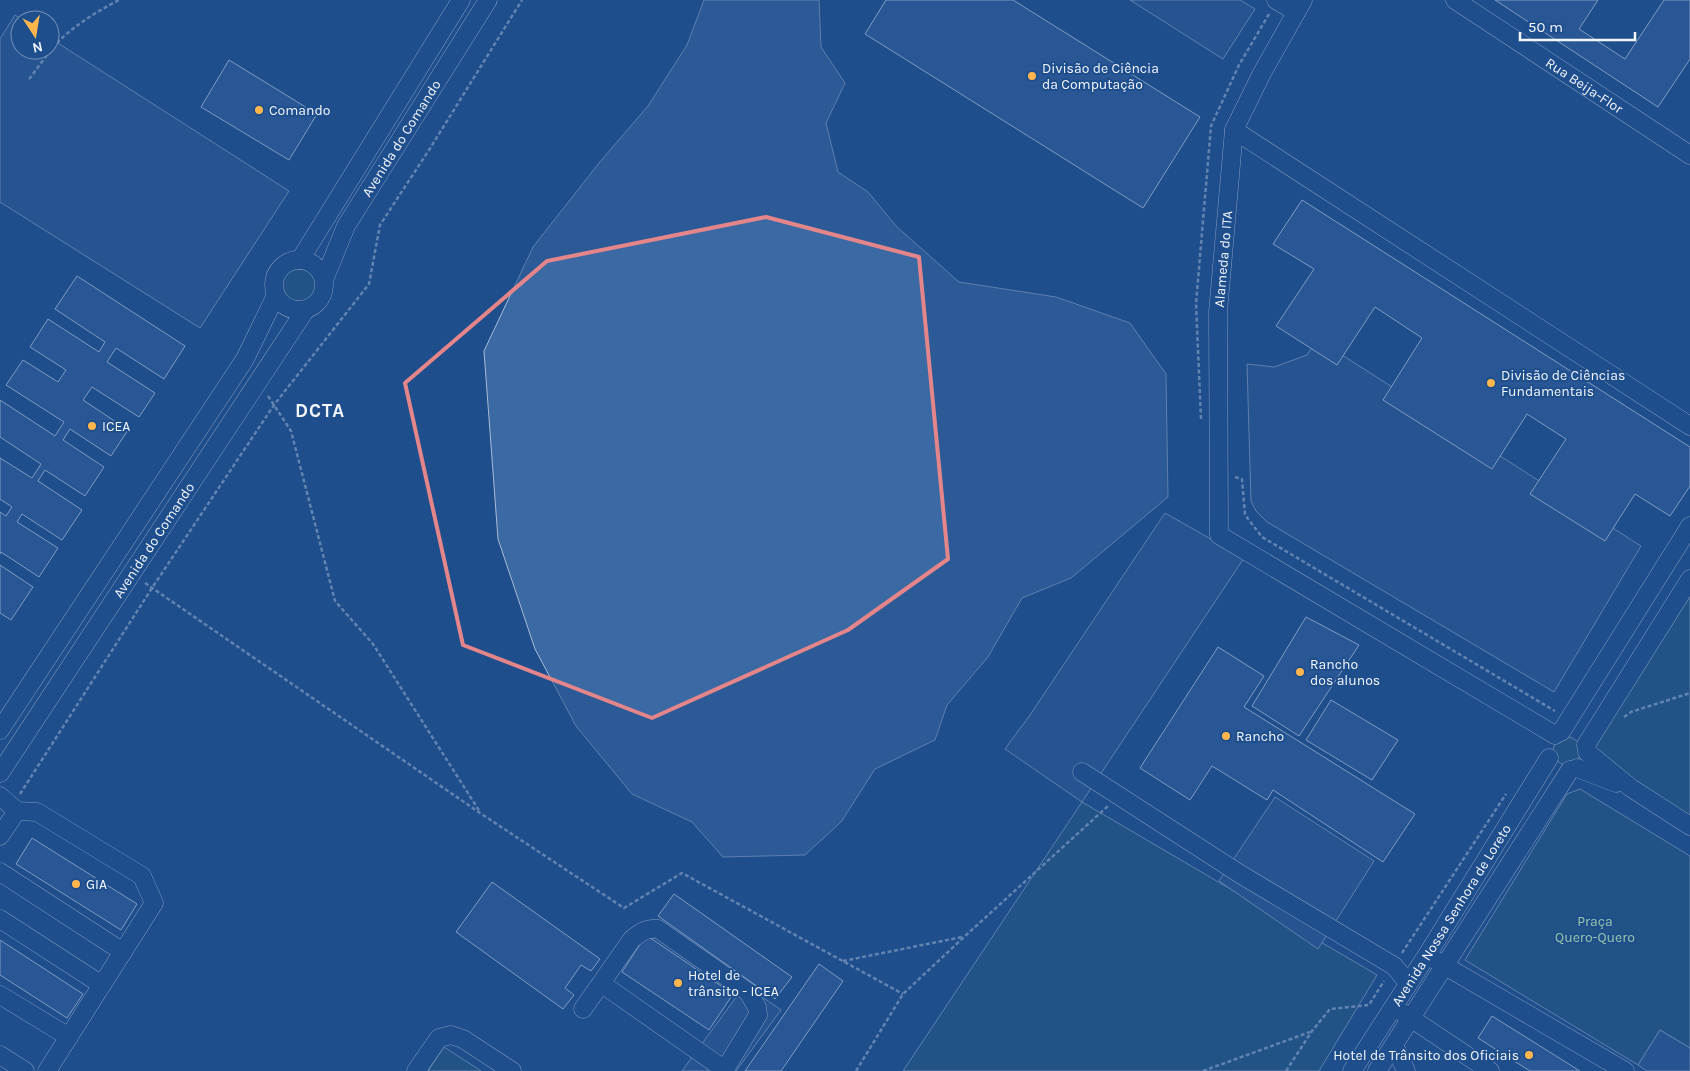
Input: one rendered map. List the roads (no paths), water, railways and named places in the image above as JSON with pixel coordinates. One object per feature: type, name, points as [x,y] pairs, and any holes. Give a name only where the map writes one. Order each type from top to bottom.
[{"type":"lane","name":"Avenida do Comando","points":[[300,260],[461,0]]},
{"type":"lane","name":"Avenida do Comando","points":[[324,280],[346,226],[488,0]]},
{"type":"lane","points":[[1277,0],[1299,6]]},
{"type":"lane","name":"Rua Beija-Flor","points":[[1454,0],[1690,155]]},
{"type":"lane","name":"Alameda do ITA","points":[[1299,6],[1261,75],[1234,130],[1218,312],[1219,535],[1555,733]]},
{"type":"lane","points":[[1234,130],[1690,426]]},
{"type":"lane","points":[[300,260],[309,261],[316,266],[324,280],[323,294],[313,306],[306,309],[292,309],[280,301],[274,288],[277,274],[286,264],[300,260]]},
{"type":"lane","name":"Avenida do Comando","points":[[0,730],[245,359],[276,295]]},
{"type":"lane","name":"Avenida do Comando","points":[[0,773],[306,309]]},
{"type":"lane","points":[[1631,788],[1574,769],[1557,768],[1549,758],[1548,746],[1690,526]]},
{"type":"lane","points":[[1587,748],[1690,579]]},
{"type":"lane","points":[[1555,733],[1574,732],[1584,739],[1587,748],[1586,758],[1574,769]]},
{"type":"lane","points":[[1587,748],[1631,788],[1690,826]]},
{"type":"lane","name":"Avenida Nossa Senhora de Loreto","points":[[1352,1071],[1427,955],[1549,758]]},
{"type":"lane","name":"Avenida Nossa Senhora de Loreto","points":[[1377,1071],[1574,769]]},
{"type":"lane","points":[[1082,772],[1240,874],[1394,966],[1408,983]]},
{"type":"lane","points":[[0,836],[10,805],[37,812],[142,876],[154,902],[47,1071]]},
{"type":"lane","points":[[0,872],[123,952]]},
{"type":"lane","points":[[0,919],[102,985]]},
{"type":"lane","points":[[583,1008],[632,940],[642,931],[650,928],[666,933],[748,992],[758,1015],[724,1070],[602,984]]},
{"type":"lane","points":[[1427,955],[1625,1071]]},
{"type":"lane","points":[[0,994],[69,1037]]},
{"type":"lane","points":[[1393,1006],[1490,1071]]},
{"type":"lane","points":[[416,1071],[439,1038],[452,1035],[463,1039],[512,1071]]},
{"type":"lane","points":[[1394,1045],[1406,1071]]},
{"type":"lane","points":[[0,1055],[25,1071]]},
{"type":"place","name":"Divisão de Ciência da Computação","points":[[1032,76]]},
{"type":"place","name":"Comando","points":[[259,110]]},
{"type":"place","name":"Divisão de Ciências Fundamentais","points":[[1491,383]]},
{"type":"place","name":"ICEA","points":[[92,426]]},
{"type":"place","name":"Rancho dos alunos","points":[[1300,672]]},
{"type":"place","name":"Rancho","points":[[1226,736]]},
{"type":"place","name":"GIA","points":[[76,884]]},
{"type":"place","name":"Hotel de trânsito - ICEA","points":[[678,983]]},
{"type":"place","name":"Hotel de Trânsito dos Oficiais","points":[[1529,1055]]},
{"type":"district","name":"DCTA","points":[[320,410]]},
{"type":"park label","name":"Praça Quero-Quero","points":[[1595,930]]}]
